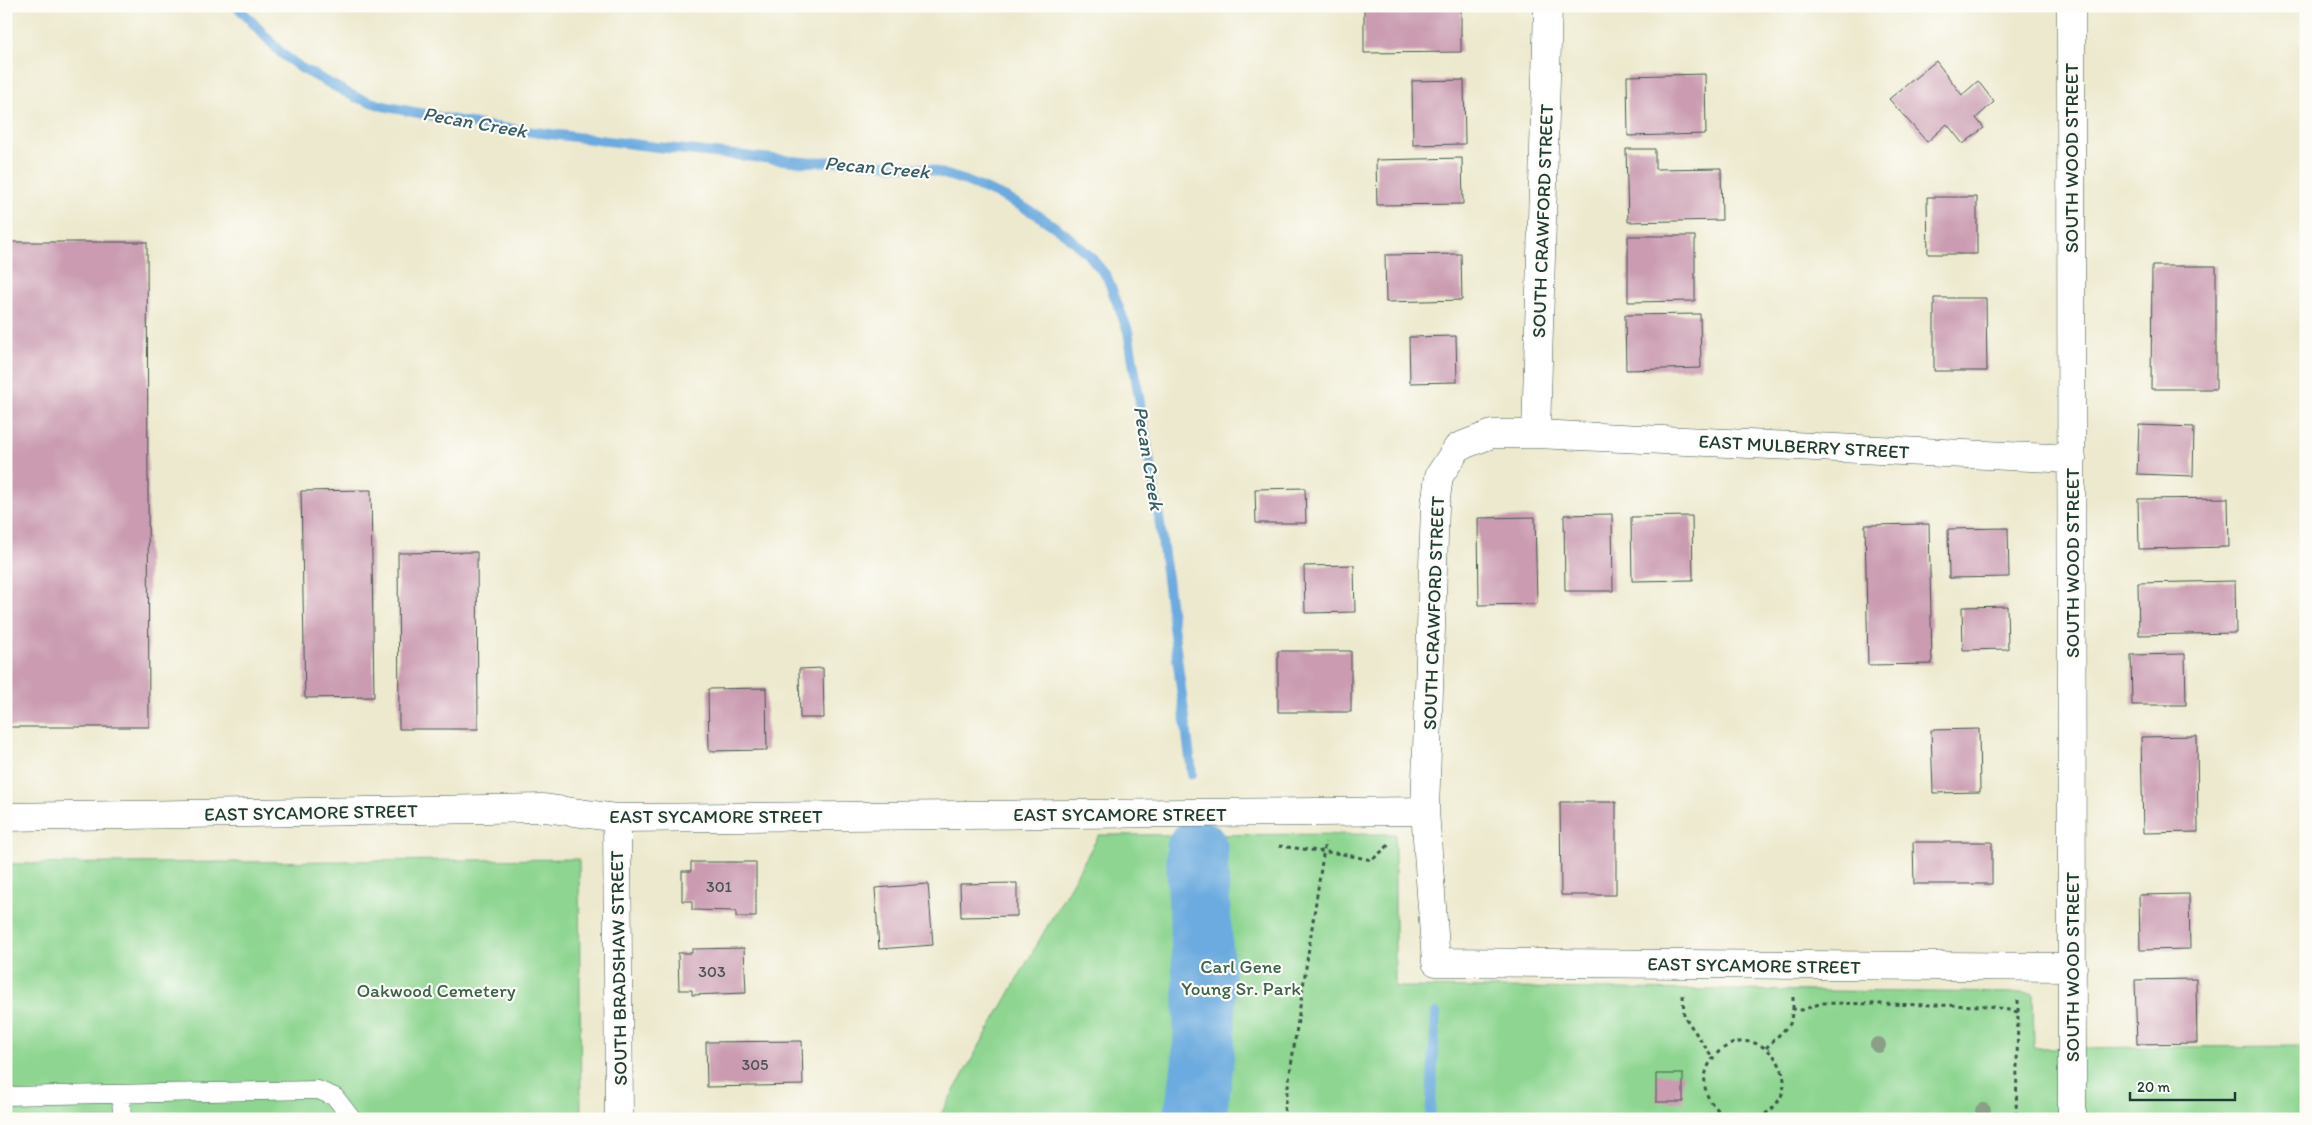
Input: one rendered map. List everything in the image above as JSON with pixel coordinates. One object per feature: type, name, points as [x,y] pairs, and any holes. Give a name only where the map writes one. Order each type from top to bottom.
[{"type":"street","name":"SOUTH CRAWFORD STREET","points":[[1436,962],[1426,811],[1435,506],[1439,476],[1458,447],[1492,434],[1536,434],[1548,6]]},
{"type":"street","name":"SOUTH WOOD STREET","points":[[2071,6],[2072,1119]]},
{"type":"street","name":"EAST MULBERRY STREET","points":[[1536,434],[2072,459]]},
{"type":"street","name":"EAST SYCAMORE STREET","points":[[6,817],[544,808],[617,818],[1426,811]]},
{"type":"street","name":"SOUTH BRADSHAW STREET","points":[[617,818],[620,1119]]},
{"type":"street","name":"EAST SYCAMORE STREET","points":[[1436,962],[2072,967]]},
{"type":"lane","points":[[6,1096],[318,1090],[336,1097],[352,1119]]},
{"type":"lane","points":[[121,1094],[122,1119]]},
{"type":"path","points":[[1283,1119],[1329,812]]},
{"type":"path","points":[[1323,851],[1372,860],[1392,842],[1428,842]]},
{"type":"path","points":[[1684,964],[1682,1002],[1684,1016],[1712,1058]]},
{"type":"path","points":[[1766,1048],[1790,1024],[1793,1009],[1802,1010],[1822,1002],[1990,1006],[2018,1012],[2016,1119]]},
{"type":"path","points":[[1732,1119],[1720,1113],[1711,1103],[1705,1091],[1704,1077],[1712,1058],[1727,1046],[1740,1042],[1754,1043],[1766,1048],[1775,1057],[1781,1068],[1784,1081],[1782,1093],[1776,1104],[1768,1113],[1757,1119]]},
{"type":"green space","name":"Carl Gene Young Sr. Park","points":[[1395,834],[1395,987],[2033,993],[2034,1048],[2306,1046],[2306,1119],[938,1119],[1099,835]]},
{"type":"green space","name":"Oakwood Cemetery","points":[[579,859],[581,1119],[6,1119],[6,864]]},
{"type":"building","points":[[1364,6],[1461,6],[1461,52],[1364,53]]},
{"type":"building","points":[[1936,61],[1962,95],[1978,81],[1994,102],[1976,118],[1984,128],[1963,144],[1947,124],[1927,142],[1889,99]]},
{"type":"building","points":[[1705,74],[1706,134],[1628,136],[1627,76]]},
{"type":"building","points":[[1464,80],[1465,144],[1413,145],[1412,81]]},
{"type":"building","points":[[1626,149],[1655,149],[1655,169],[1721,168],[1722,220],[1628,222]]},
{"type":"building","points":[[1462,158],[1463,204],[1377,205],[1376,160]]},
{"type":"building","points":[[1927,197],[1977,197],[1977,254],[1928,254]]},
{"type":"building","points":[[1628,236],[1695,236],[1695,301],[1628,302]]},
{"type":"building","points":[[6,242],[147,242],[149,727],[6,727]]},
{"type":"building","points":[[1461,254],[1462,300],[1386,302],[1385,255]]},
{"type":"building","points":[[2152,266],[2216,266],[2216,389],[2151,389]]},
{"type":"building","points":[[1934,298],[1986,298],[1987,371],[1934,371]]},
{"type":"building","points":[[1700,314],[1701,368],[1626,370],[1625,315]]},
{"type":"building","points":[[1456,336],[1457,382],[1410,383],[1409,337]]},
{"type":"building","points":[[2139,425],[2194,427],[2193,476],[2137,474]]},
{"type":"building","points":[[1305,488],[1306,523],[1256,523],[1255,489]]},
{"type":"building","points":[[371,490],[374,697],[305,698],[301,491]]},
{"type":"building","points":[[2228,498],[2229,547],[2139,549],[2138,499]]},
{"type":"building","points":[[1612,514],[1613,591],[1565,591],[1564,515]]},
{"type":"building","points":[[1692,516],[1693,580],[1632,581],[1631,517]]},
{"type":"building","points":[[1535,517],[1537,604],[1479,605],[1478,518]]},
{"type":"building","points":[[1929,524],[1932,664],[1868,665],[1865,525]]},
{"type":"building","points":[[2008,528],[2009,577],[1949,578],[1948,529]]},
{"type":"building","points":[[477,552],[478,729],[399,729],[398,553]]},
{"type":"building","points":[[1354,565],[1355,612],[1305,613],[1304,566]]},
{"type":"building","points":[[2235,581],[2236,633],[2139,635],[2138,583]]},
{"type":"building","points":[[2007,606],[2008,649],[1963,650],[1962,607]]},
{"type":"building","points":[[1278,651],[1351,651],[1351,712],[1278,712]]},
{"type":"building","points":[[2185,654],[2186,705],[2132,705],[2131,655]]},
{"type":"building","points":[[823,668],[824,718],[800,718],[799,669]]},
{"type":"building","points":[[766,688],[767,750],[709,751],[708,689]]},
{"type":"building","points":[[1979,729],[1980,792],[1933,793],[1931,730]]},
{"type":"building","points":[[2197,736],[2198,832],[2143,833],[2141,737]]},
{"type":"building","points":[[1560,802],[1616,802],[1616,895],[1561,895]]},
{"type":"building","points":[[1913,842],[1992,842],[1992,884],[1914,884]]},
{"type":"building","points":[[691,862],[756,862],[756,917],[736,917],[736,911],[692,910],[692,901],[682,901],[682,871],[691,871]]},
{"type":"building","points":[[1017,883],[1017,916],[961,917],[960,884]]},
{"type":"building","points":[[928,884],[933,945],[879,949],[875,888]]},
{"type":"building","points":[[2189,894],[2190,949],[2140,950],[2139,895]]},
{"type":"building","points":[[744,948],[746,993],[692,995],[692,990],[679,990],[678,953],[692,953],[692,949]]},
{"type":"building","points":[[2196,979],[2197,1043],[2137,1044],[2135,980]]},
{"type":"building","points":[[802,1041],[803,1085],[707,1087],[706,1042]]},
{"type":"building","points":[[1656,1074],[1683,1074],[1683,1102],[1656,1102]]},
{"type":"waterway","name":"Pecan Creek","points":[[237,6],[281,53],[301,68],[355,97],[383,106],[485,126],[657,147],[803,162],[848,161],[928,169],[966,181],[1004,197],[1036,214],[1064,233],[1090,256],[1107,277],[1128,331],[1160,524],[1192,774]]},
{"type":"waterway","name":"Pecan Creek","points":[[1193,1119],[1200,1086],[1205,1019],[1197,850]]},
{"type":"waterway","points":[[1430,1119],[1436,1013]]}]
